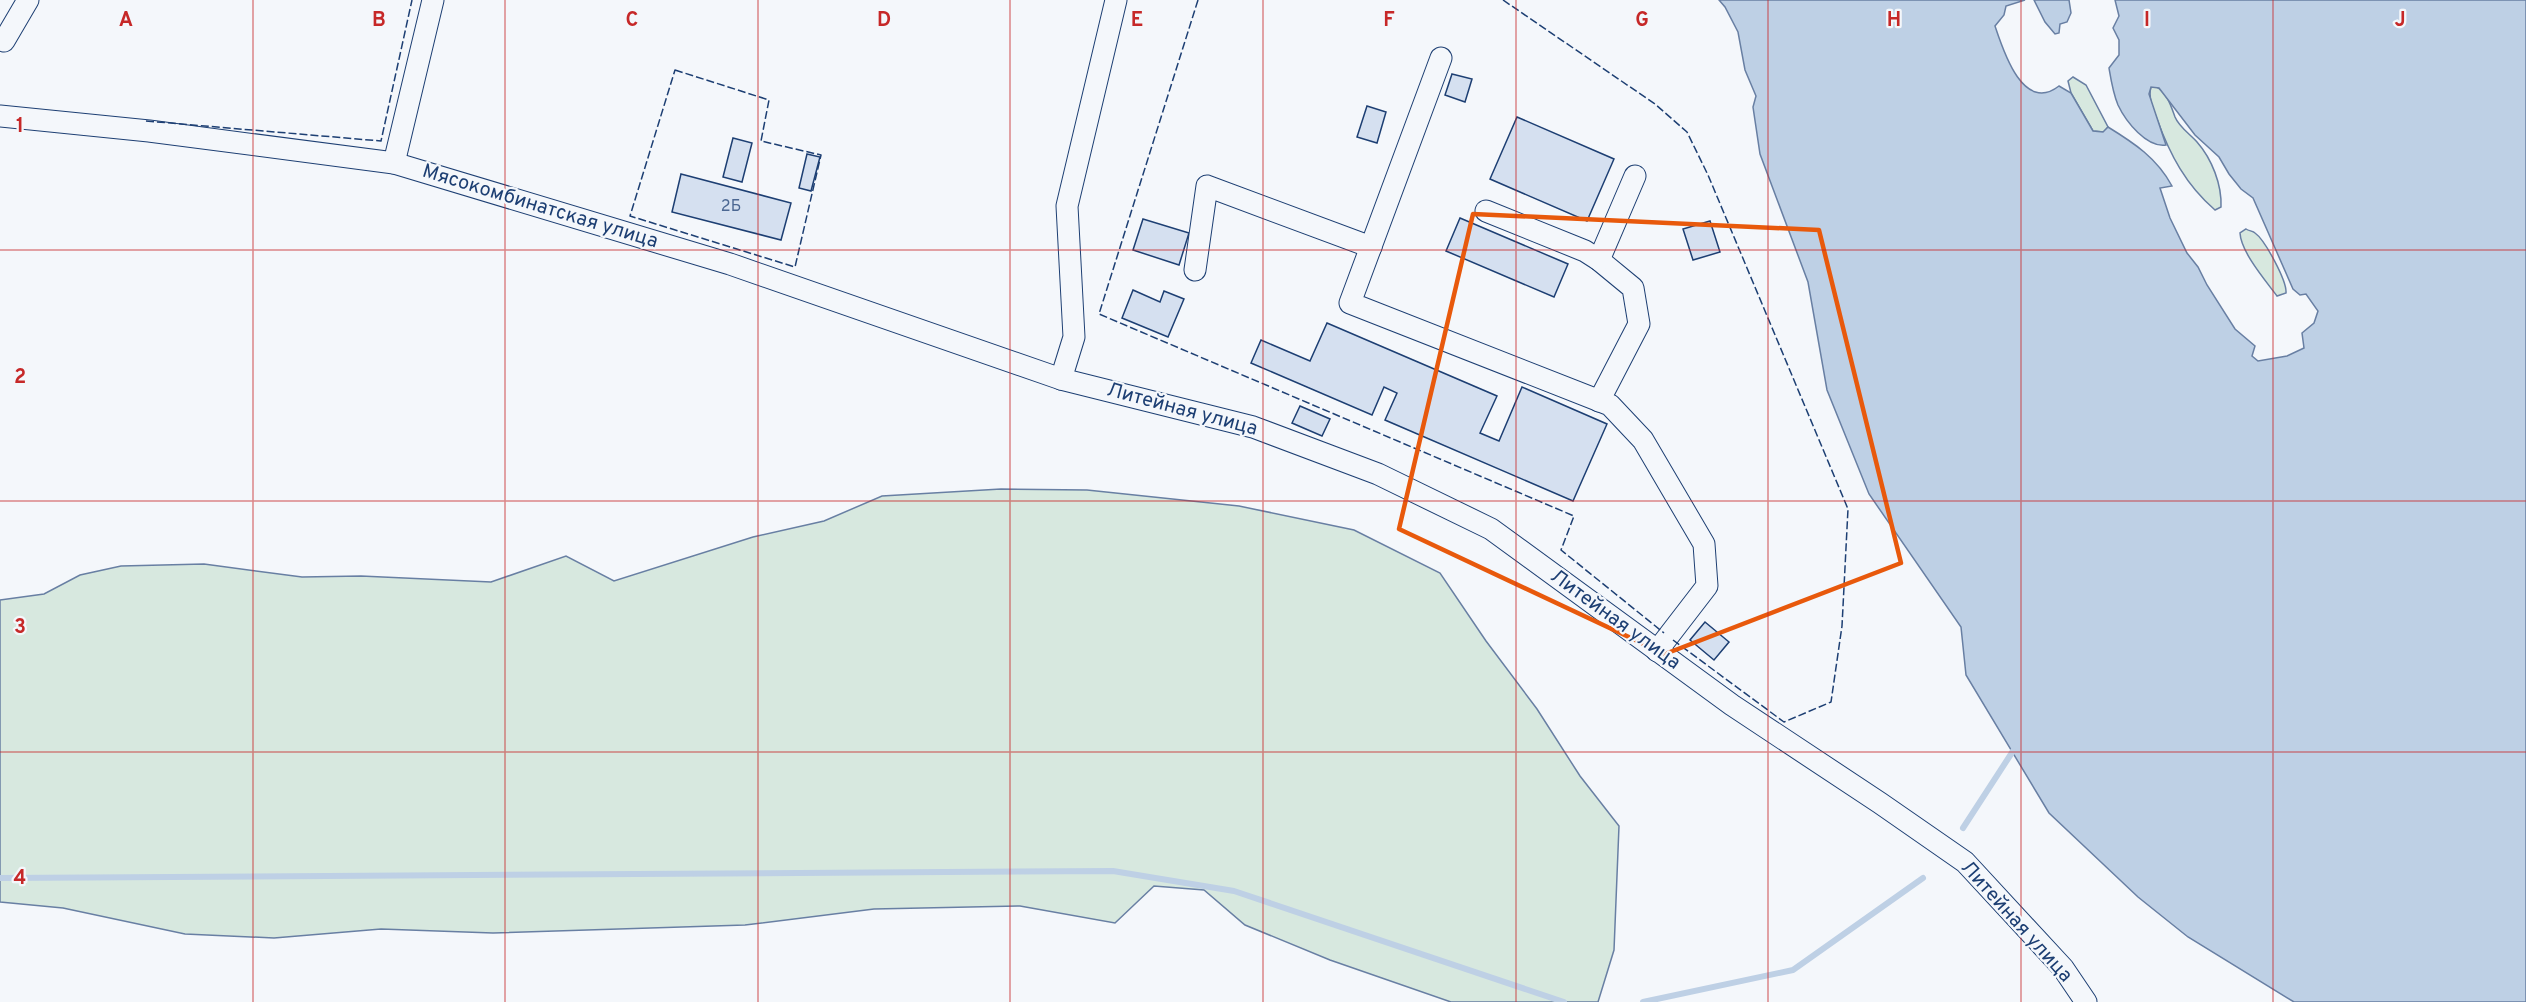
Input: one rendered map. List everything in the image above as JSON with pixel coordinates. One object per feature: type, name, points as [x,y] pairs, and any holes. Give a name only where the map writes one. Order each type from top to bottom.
[{"type":"street","points":[[0,40],[4,41],[28,0]]},
{"type":"street","points":[[394,163],[433,0]]},
{"type":"street","points":[[1061,378],[1074,336],[1067,206],[1116,0]]},
{"type":"street","points":[[1441,58],[1350,303],[1610,405],[1643,440],[1704,544],[1707,586],[1657,651]]},
{"type":"street","name":"Мясокомбинатская улица","points":[[0,116],[148,131],[394,163],[730,264],[1061,378]]},
{"type":"street","points":[[1599,260],[1635,176]]},
{"type":"street","points":[[1195,270],[1207,186],[1371,247]]},
{"type":"street","points":[[1486,211],[1585,251],[1633,288],[1639,324],[1599,401]]},
{"type":"street","name":"Литейная улица","points":[[1061,378],[1253,427],[1378,474],[1491,529],[1732,705],[1965,862],[2063,968],[2086,1002]]},
{"type":"highlighted area","points":[[1473,214],[1819,230],[1901,563],[1665,654],[1399,529]]},
{"type":"shaded area","points":[[2073,77],[2086,85],[2108,127],[2104,132],[2093,131],[2071,93],[2068,81]]},
{"type":"shaded area","points":[[2155,86],[2166,96],[2179,124],[2207,156],[2218,181],[2221,207],[2215,210],[2205,200],[2187,180],[2173,157],[2151,103],[2151,87]]},
{"type":"shaded area","points":[[2246,229],[2259,237],[2269,252],[2283,280],[2286,293],[2277,296],[2249,257],[2241,241],[2240,233]]},
{"type":"shaded area","points":[[1001,489],[1087,490],[1239,506],[1354,530],[1440,573],[1486,641],[1537,709],[1580,776],[1619,826],[1614,950],[1598,1002],[1451,1002],[1330,960],[1245,925],[1204,890],[1154,886],[1115,923],[1020,906],[874,909],[745,925],[493,933],[381,929],[274,938],[185,934],[63,908],[0,902],[0,600],[44,594],[80,575],[121,566],[204,564],[302,577],[361,576],[491,582],[566,556],[614,581],[753,537],[824,521],[882,496]]},
{"type":"water","points":[[1719,0],[2025,0],[2006,6],[2004,15],[1995,26],[2016,76],[2025,86],[2035,92],[2046,92],[2059,86],[2071,93],[2093,131],[2103,132],[2108,127],[2136,145],[2159,167],[2172,186],[2160,188],[2170,218],[2187,253],[2198,267],[2235,329],[2255,346],[2252,356],[2258,361],[2287,356],[2304,348],[2302,333],[2314,323],[2318,311],[2306,294],[2300,295],[2293,289],[2253,198],[2241,189],[2219,157],[2195,135],[2159,88],[2151,87],[2149,94],[2166,145],[2159,145],[2145,138],[2126,119],[2116,100],[2109,68],[2119,55],[2119,40],[2113,28],[2119,16],[2115,0],[2526,0],[2526,1002],[2294,1002],[2188,937],[2138,897],[2049,813],[1966,675],[1961,627],[1869,494],[1827,390],[1808,282],[1760,154],[1753,107],[1756,96],[1745,70],[1738,32]]},
{"type":"water","points":[[2034,0],[2069,0],[2071,13],[2067,22],[2060,24],[2059,33],[2055,34],[2045,22]]},
{"type":"building","points":[[1452,74],[1472,79],[1465,102],[1445,95]]},
{"type":"building","points":[[1367,106],[1386,112],[1377,143],[1357,137]]},
{"type":"building","points":[[1517,117],[1614,159],[1587,221],[1490,179]]},
{"type":"building","points":[[733,138],[752,143],[742,182],[723,177]]},
{"type":"building","points":[[807,154],[820,157],[811,191],[799,188]]},
{"type":"building","points":[[681,174],[791,203],[781,240],[672,212]]},
{"type":"building","points":[[1460,218],[1568,264],[1554,297],[1446,251]]},
{"type":"building","points":[[1143,219],[1189,233],[1179,265],[1133,250]]},
{"type":"building","points":[[1710,221],[1720,252],[1693,260],[1683,229]]},
{"type":"building","points":[[1133,290],[1160,302],[1164,291],[1184,299],[1168,337],[1122,318]]},
{"type":"building","points":[[1327,323],[1497,396],[1480,433],[1499,441],[1522,387],[1607,424],[1573,501],[1385,420],[1397,393],[1384,387],[1372,415],[1251,363],[1261,340],[1310,361]]},
{"type":"building","points":[[1300,406],[1330,419],[1322,436],[1292,423]]},
{"type":"building","points":[[1705,622],[1729,642],[1714,660],[1690,640]]},
{"type":"waterway","points":[[1963,828],[2013,751]]},
{"type":"waterway","points":[[0,878],[1113,871],[1234,891],[1564,1002]]},
{"type":"waterway","points":[[1643,1002],[1793,970],[1923,878]]},
{"type":"fence","points":[[146,121],[381,141],[412,0]]},
{"type":"fence","points":[[1198,0],[1099,314],[1574,516],[1561,550],[1664,633]]},
{"type":"fence","points":[[1503,0],[1655,104],[1687,132],[1708,175],[1848,509],[1842,626],[1831,702],[1784,722],[1673,640]]},
{"type":"fence","points":[[675,70],[769,100],[761,141],[821,155],[795,267],[630,216],[675,70]]}]
